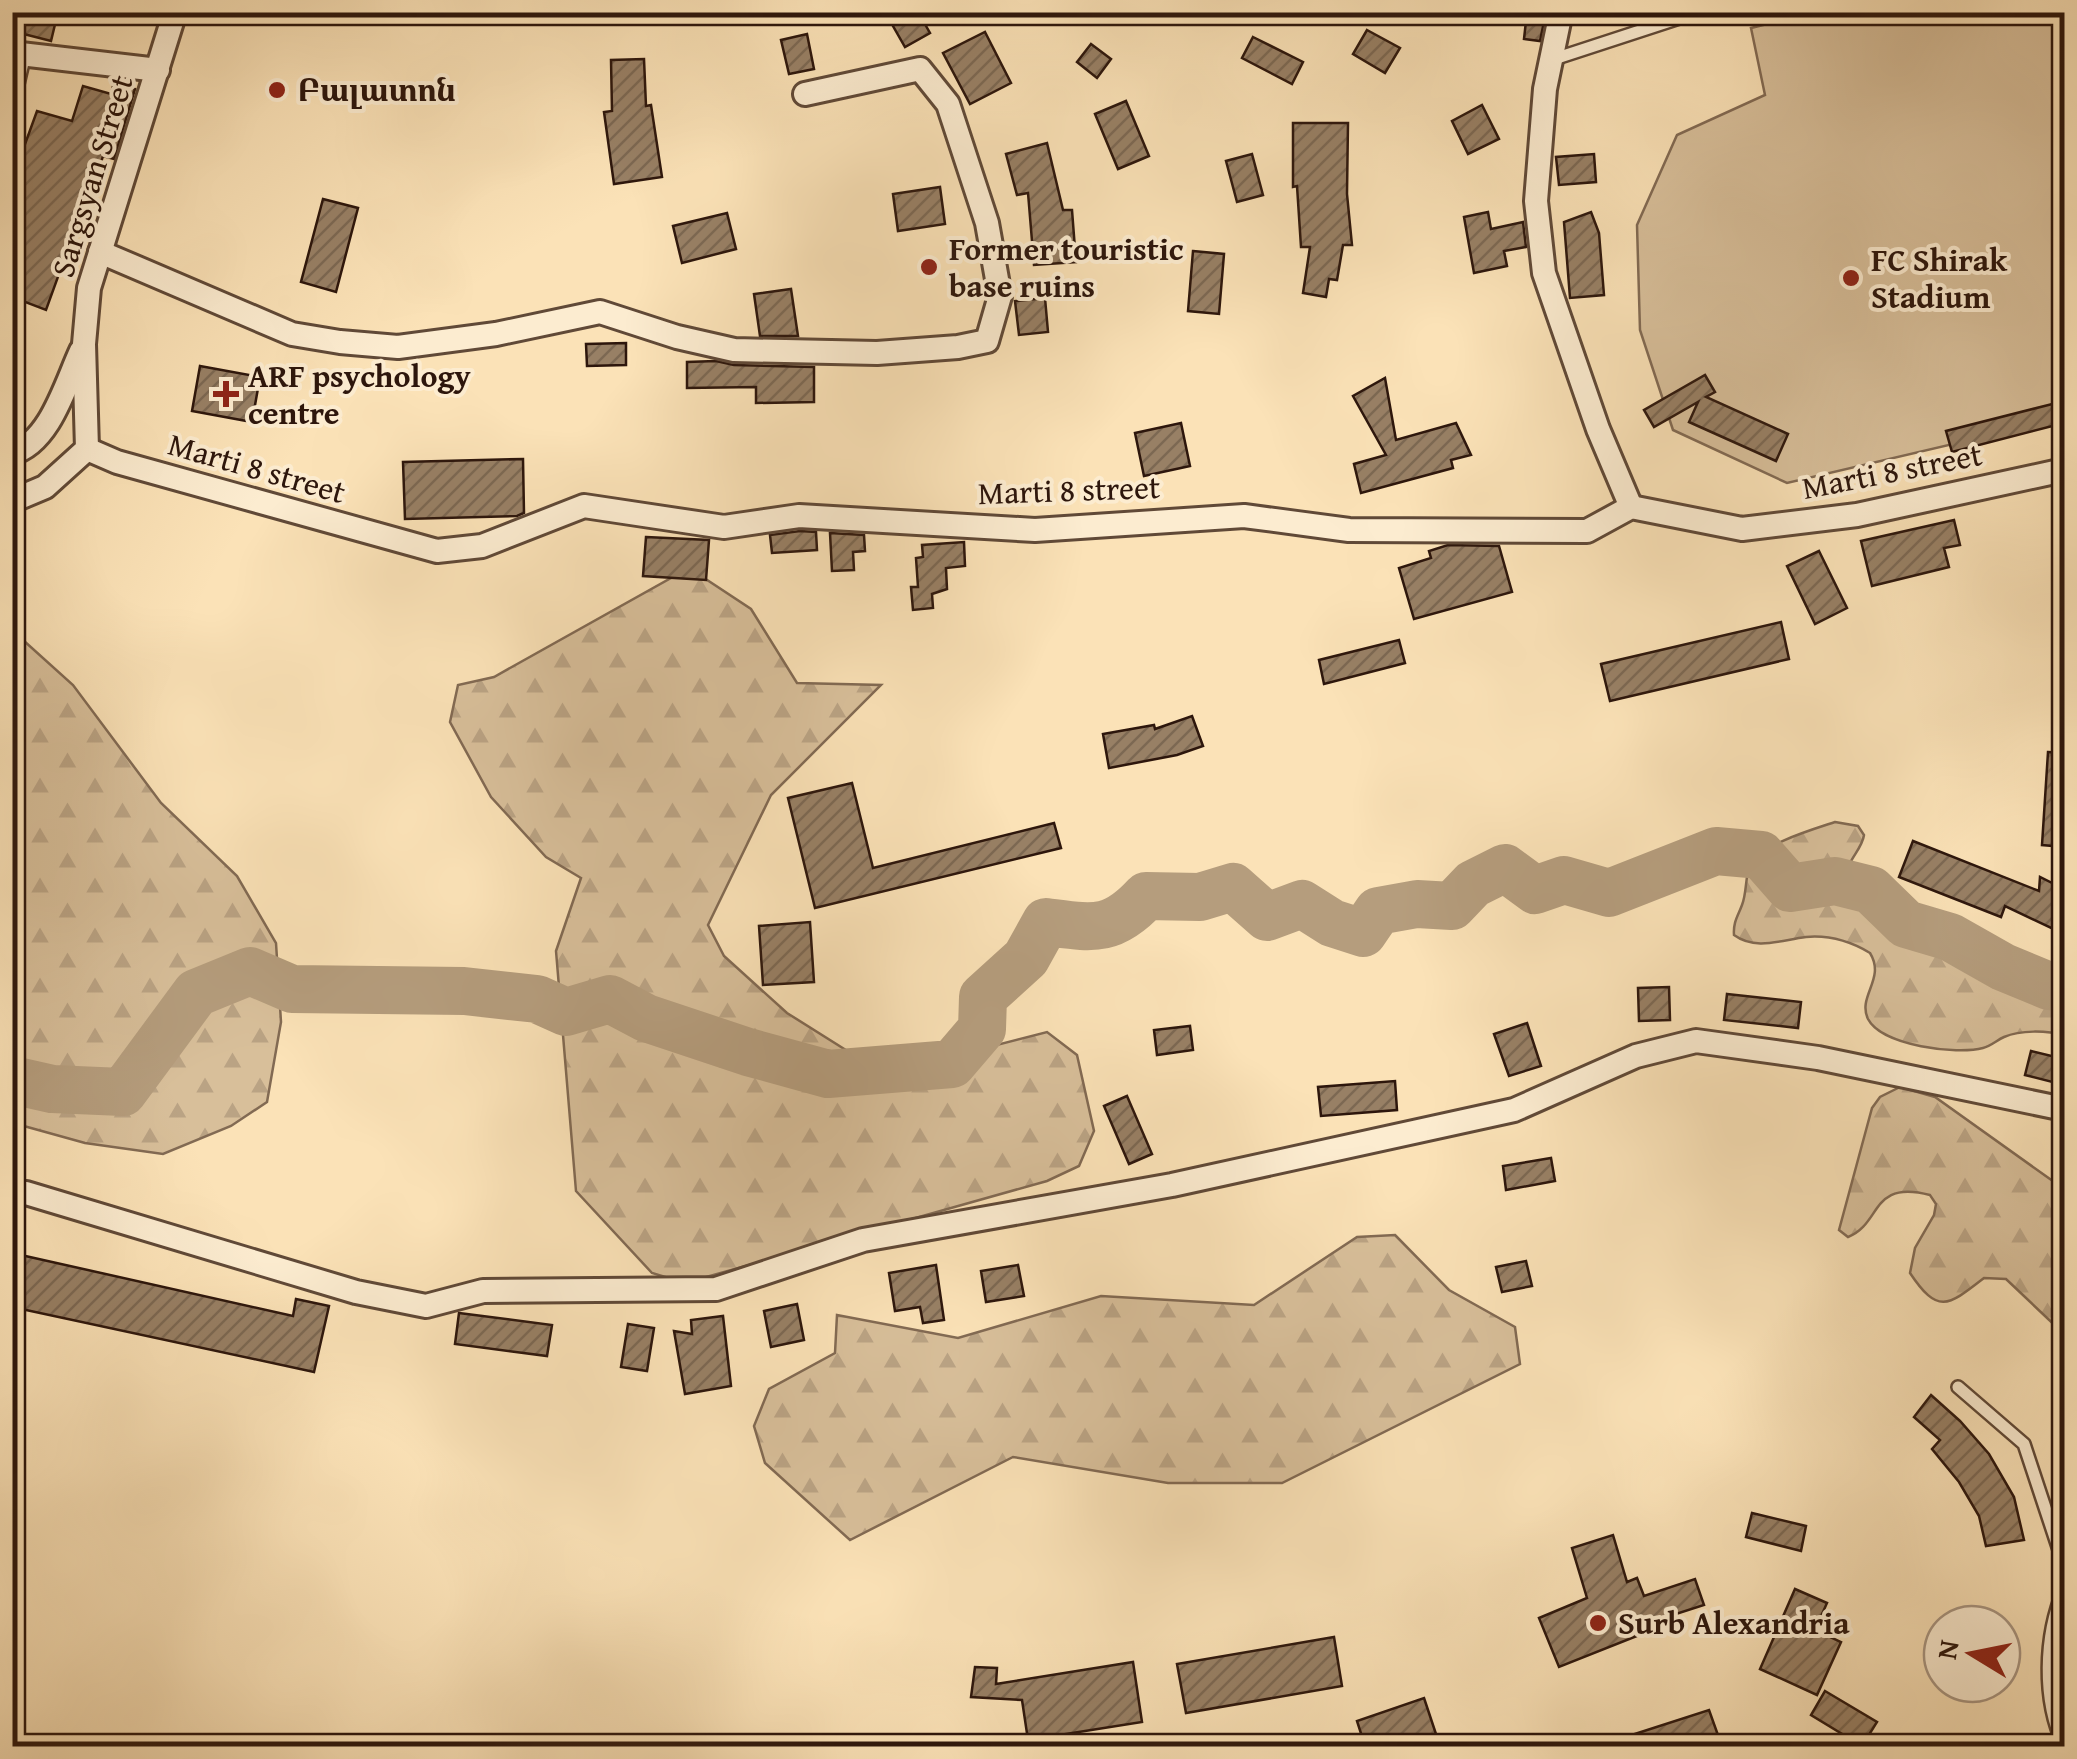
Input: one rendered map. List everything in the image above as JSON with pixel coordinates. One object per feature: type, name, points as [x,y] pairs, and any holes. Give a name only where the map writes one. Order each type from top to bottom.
[{"type":"street","name":"Sargsyan Street","points":[[87,449],[84,344],[89,288],[174,12]]},
{"type":"street","points":[[1561,12],[1545,89],[1536,201],[1544,273],[1598,429],[1632,507]]},
{"type":"street","points":[[18,53],[158,70]]},
{"type":"street","points":[[100,252],[292,334],[340,342],[398,347],[496,334],[600,312],[677,337],[734,350],[877,353],[958,348],[987,340],[1000,296],[987,223],[948,104],[920,69],[805,94]]},
{"type":"street","points":[[12,453],[20,452],[44,430],[84,344]]},
{"type":"street","points":[[12,502],[45,487],[87,449]]},
{"type":"street","name":"Marti 8 street","points":[[87,449],[117,462],[437,551],[482,546],[584,506],[724,526],[799,516],[1035,530],[1244,516],[1349,530],[1586,531],[1632,507],[1742,529],[1857,515],[2064,470]]},
{"type":"street","points":[[12,1192],[356,1292],[426,1306],[483,1291],[716,1288],[863,1240],[1172,1185],[1514,1110],[1636,1056],[1696,1041],[1818,1058],[2064,1109]]},
{"type":"lane","points":[[1551,60],[1698,12]]},
{"type":"lane","points":[[12,110],[18,53]]},
{"type":"lane","points":[[1958,1388],[2024,1444],[2064,1565]]},
{"type":"lane","points":[[2064,1589],[2051,1637],[2050,1672],[2050,1704],[2064,1746]]},
{"type":"green space","name":"FC Shirak Stadium","points":[[1816,12],[2064,13],[2064,418],[1787,483],[1673,430],[1640,330],[1637,225],[1677,135],[1765,95],[1751,28]]},
{"type":"green space","points":[[689,568],[751,609],[797,683],[881,685],[771,795],[708,925],[724,956],[787,1013],[884,1074],[1047,1032],[1077,1055],[1094,1131],[1079,1166],[1047,1181],[685,1283],[652,1273],[576,1191],[556,951],[581,878],[546,857],[491,797],[450,722],[458,685],[494,677]]},
{"type":"green space","points":[[13,631],[73,685],[161,803],[237,876],[276,943],[281,1022],[267,1102],[231,1126],[163,1154],[85,1143],[13,1123]]},
{"type":"green space","points":[[1835,822],[1858,826],[1864,835],[1847,876],[1868,899],[1916,928],[1989,962],[2064,976],[2064,1036],[2018,1033],[1971,1050],[1904,1042],[1888,1036],[1868,1019],[1866,1003],[1875,971],[1870,953],[1831,938],[1760,943],[1734,935],[1748,870],[1755,858],[1788,839]]},
{"type":"green space","points":[[1900,1087],[1935,1097],[2064,1189],[2064,1334],[2006,1279],[1984,1278],[1944,1302],[1928,1295],[1910,1273],[1915,1248],[1934,1215],[1936,1204],[1930,1195],[1897,1193],[1879,1205],[1859,1231],[1848,1237],[1839,1230],[1872,1108],[1880,1097]]},
{"type":"green space","points":[[1395,1235],[1449,1290],[1515,1327],[1520,1364],[1282,1483],[1168,1483],[1013,1457],[850,1540],[765,1463],[754,1426],[769,1389],[835,1353],[837,1315],[958,1338],[1101,1296],[1254,1305],[1357,1237]]},
{"type":"building","points":[[12,12],[58,12],[51,41],[12,31]]},
{"type":"building","points":[[885,12],[918,12],[930,33],[905,47]]},
{"type":"building","points":[[1527,12],[1546,12],[1540,41],[1524,39]]},
{"type":"building","points":[[1367,30],[1400,48],[1385,73],[1353,54]]},
{"type":"building","points":[[985,32],[1011,83],[970,104],[943,53]]},
{"type":"building","points":[[807,34],[814,69],[789,74],[781,40]]},
{"type":"building","points":[[1253,37],[1303,62],[1292,84],[1242,58]]},
{"type":"building","points":[[1091,44],[1111,59],[1097,78],[1077,62]]},
{"type":"building","points":[[644,59],[646,106],[651,105],[662,177],[614,184],[604,112],[612,111],[611,60]]},
{"type":"building","points":[[114,82],[135,89],[114,159],[103,156],[85,214],[81,213],[46,310],[12,297],[12,180],[37,111],[72,121],[83,86],[111,94]]},
{"type":"building","points":[[1126,101],[1149,156],[1118,169],[1095,114]]},
{"type":"building","points":[[1482,105],[1499,139],[1468,154],[1452,121]]},
{"type":"building","points":[[1293,123],[1348,123],[1347,194],[1352,245],[1343,245],[1337,280],[1329,279],[1326,297],[1303,293],[1310,247],[1301,247],[1297,186],[1293,187]]},
{"type":"building","points":[[1047,143],[1063,210],[1072,210],[1076,262],[1034,265],[1028,193],[1017,195],[1006,154]]},
{"type":"building","points":[[1252,154],[1263,195],[1237,202],[1226,161]]},
{"type":"building","points":[[1594,154],[1596,182],[1559,185],[1556,157]]},
{"type":"building","points":[[940,187],[945,224],[898,231],[893,194]]},
{"type":"building","points":[[323,199],[358,208],[336,292],[301,282]]},
{"type":"building","points":[[1488,212],[1491,229],[1523,222],[1526,247],[1504,251],[1507,266],[1474,273],[1464,217]]},
{"type":"building","points":[[1591,212],[1599,233],[1604,295],[1570,298],[1564,222]]},
{"type":"building","points":[[727,213],[736,249],[682,263],[673,226]]},
{"type":"building","points":[[1193,251],[1224,254],[1219,314],[1188,311]]},
{"type":"building","points":[[791,289],[798,336],[760,336],[754,294]]},
{"type":"building","points":[[1045,298],[1048,332],[1019,335],[1015,301]]},
{"type":"building","points":[[626,343],[626,365],[587,366],[586,344]]},
{"type":"building","points":[[687,362],[814,367],[814,402],[756,403],[756,387],[687,388]]},
{"type":"building","name":"ARF psychology centre","points":[[200,366],[260,377],[252,422],[192,411]]},
{"type":"building","points":[[1705,375],[1715,392],[1706,397],[1788,434],[1776,461],[1689,422],[1698,402],[1654,427],[1644,410]]},
{"type":"building","points":[[1385,378],[1396,440],[1456,423],[1471,455],[1451,460],[1453,468],[1361,493],[1354,464],[1386,455],[1353,396]]},
{"type":"building","points":[[2064,401],[2064,423],[1952,452],[1946,431]]},
{"type":"building","points":[[1181,423],[1190,466],[1144,476],[1135,433]]},
{"type":"building","points":[[523,459],[524,513],[405,519],[403,462]]},
{"type":"building","points":[[1954,520],[1960,545],[1944,548],[1949,567],[1872,586],[1861,541]]},
{"type":"building","points":[[816,532],[817,550],[772,553],[770,535]]},
{"type":"building","points":[[830,533],[864,535],[865,551],[853,552],[854,570],[832,571]]},
{"type":"building","points":[[646,537],[709,540],[706,580],[643,576]]},
{"type":"building","points":[[964,542],[965,566],[946,568],[947,589],[932,594],[933,608],[913,610],[911,587],[918,587],[916,558],[923,557],[922,545]]},
{"type":"building","points":[[1448,545],[1499,546],[1512,592],[1414,619],[1399,568],[1431,558],[1429,551]]},
{"type":"building","points":[[1819,551],[1847,608],[1815,624],[1787,566]]},
{"type":"building","points":[[1781,622],[1789,659],[1610,701],[1601,664]]},
{"type":"building","points":[[1399,640],[1405,663],[1324,684],[1319,660]]},
{"type":"building","points":[[1192,716],[1203,746],[1109,768],[1103,734],[1154,725],[1155,729]]},
{"type":"building","points":[[2048,752],[2064,753],[2064,847],[2042,845]]},
{"type":"building","points":[[852,783],[873,868],[1054,823],[1061,848],[815,908],[788,798]]},
{"type":"building","points":[[1913,841],[2039,891],[2040,877],[2064,889],[2064,934],[2005,906],[2001,917],[1899,877]]},
{"type":"building","points":[[810,922],[814,982],[763,985],[759,926]]},
{"type":"building","points":[[1669,987],[1670,1020],[1639,1021],[1638,988]]},
{"type":"building","points":[[1727,994],[1801,1002],[1798,1028],[1724,1020]]},
{"type":"building","points":[[1527,1023],[1541,1066],[1509,1076],[1494,1034]]},
{"type":"building","points":[[1190,1026],[1193,1050],[1157,1055],[1154,1030]]},
{"type":"building","points":[[2031,1051],[2064,1059],[2064,1085],[2025,1075]]},
{"type":"building","points":[[1395,1081],[1397,1110],[1321,1116],[1318,1087]]},
{"type":"building","points":[[1127,1096],[1152,1154],[1129,1164],[1104,1106]]},
{"type":"building","points":[[1551,1158],[1555,1181],[1506,1190],[1503,1166]]},
{"type":"building","points":[[12,1253],[293,1316],[296,1299],[329,1306],[314,1372],[12,1307]]},
{"type":"building","points":[[1526,1261],[1532,1286],[1502,1292],[1496,1267]]},
{"type":"building","points":[[936,1265],[944,1320],[923,1323],[920,1307],[895,1311],[889,1273]]},
{"type":"building","points":[[1018,1265],[1024,1296],[986,1302],[981,1271]]},
{"type":"building","points":[[797,1304],[804,1340],[771,1347],[764,1311]]},
{"type":"building","points":[[459,1313],[552,1325],[547,1356],[455,1344]]},
{"type":"building","points":[[723,1316],[731,1386],[685,1394],[674,1331],[692,1334],[691,1320]]},
{"type":"building","points":[[628,1324],[654,1328],[647,1371],[621,1367]]},
{"type":"building","points":[[1931,1395],[1989,1454],[2014,1497],[2024,1540],[1986,1546],[1979,1516],[1959,1482],[1932,1449],[1940,1440],[1914,1417]]},
{"type":"building","points":[[1752,1513],[1806,1526],[1801,1551],[1746,1537]]},
{"type":"building","name":"Surb Alexandria","points":[[1613,1535],[1627,1582],[1637,1578],[1644,1596],[1695,1579],[1704,1605],[1654,1621],[1657,1628],[1559,1667],[1539,1618],[1587,1598],[1572,1548]]},
{"type":"building","points":[[1795,1589],[1827,1603],[1815,1630],[1841,1642],[1817,1695],[1760,1669]]},
{"type":"building","points":[[1334,1637],[1342,1686],[1186,1713],[1177,1664]]},
{"type":"building","points":[[1133,1662],[1142,1722],[1028,1740],[1022,1700],[971,1697],[975,1667],[997,1668],[996,1684]]},
{"type":"building","points":[[1825,1691],[1877,1722],[1862,1746],[1811,1715]]},
{"type":"building","points":[[1424,1698],[1440,1746],[1365,1746],[1357,1721]]},
{"type":"building","points":[[1709,1710],[1719,1738],[1694,1746],[1610,1746],[1610,1742]]},
{"type":"waterway","points":[[12,1080],[52,1089],[123,1092],[196,993],[250,971],[292,989],[464,991],[537,999],[566,1012],[610,999],[646,1018],[828,1074],[952,1064],[982,1029],[983,997],[1026,958],[1046,922],[1101,925],[1123,917],[1146,896],[1200,897],[1233,887],[1267,917],[1302,904],[1332,923],[1363,933],[1378,911],[1417,904],[1452,906],[1473,884],[1505,868],[1535,890],[1564,880],[1609,893],[1716,851],[1761,855],[1790,888],[1835,881],[1871,890],[1906,924],[1950,937],[2003,967],[2064,988]]},
{"type":"place","name":"Բալատոն","points":[[277,90]]},
{"type":"place","name":"Former touristic base ruins","points":[[929,267]]},
{"type":"place","name":"FC Shirak Stadium","points":[[1851,278]]},
{"type":"place","name":"ARF psychology centre","points":[[226,394]]},
{"type":"place","name":"Surb Alexandria","points":[[1598,1623]]}]
